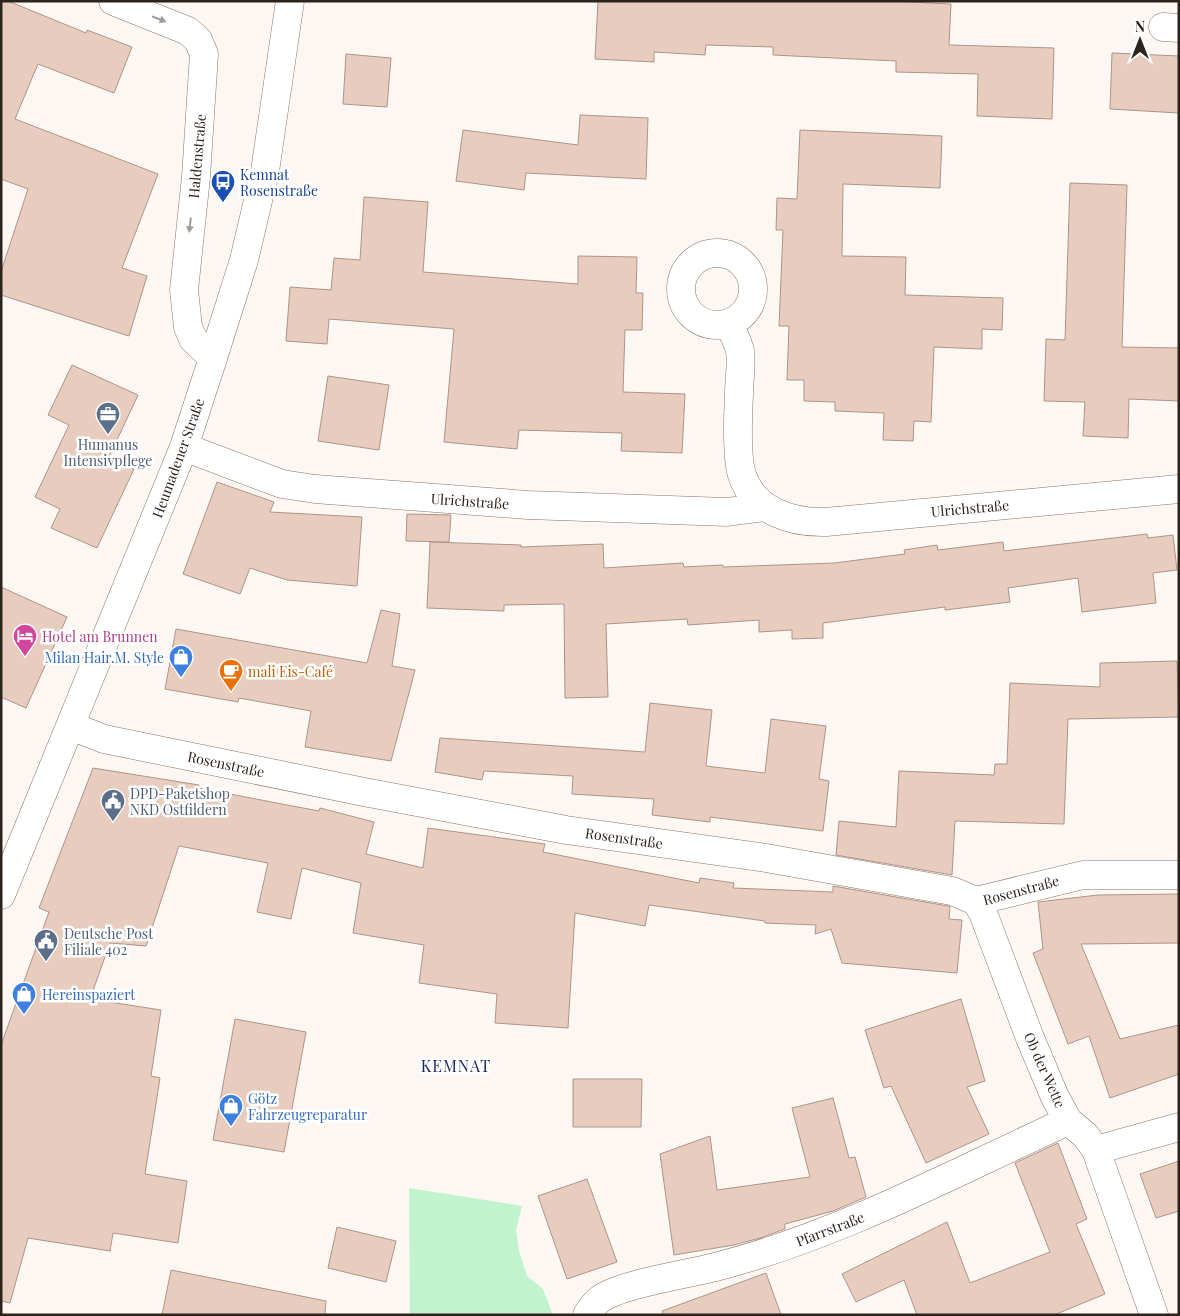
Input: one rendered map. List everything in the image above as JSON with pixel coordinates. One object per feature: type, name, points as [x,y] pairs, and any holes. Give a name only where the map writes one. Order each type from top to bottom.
[{"type":"street","name":"Haldenstraße","points":[[113,1],[188,31],[198,40],[204,54],[196,177],[184,290],[188,327],[193,339],[213,358]]},
{"type":"street","name":"Heumadener Straße","points":[[2,889],[71,726],[184,447],[213,358],[244,260],[265,171],[290,1]]},
{"type":"street","name":"Ulrichstraße","points":[[728,323],[737,340],[740,353],[741,470],[746,484],[764,507],[787,518],[806,522],[826,522],[1179,489]]},
{"type":"street","name":"Ulrichstraße","points":[[184,447],[282,484],[314,489],[528,505],[728,512],[764,507]]},
{"type":"street","name":"Rosenstraße","points":[[71,726],[104,739],[364,792],[566,830],[825,868],[952,891],[976,901],[1002,897],[1052,881],[1083,875],[1179,875]]},
{"type":"street","name":"Ob der Wette","points":[[976,901],[983,913],[1030,1038],[1055,1097],[1068,1121],[1086,1135],[1096,1150],[1154,1315]]},
{"type":"street","name":"Pfarrstraße","points":[[587,1315],[600,1300],[622,1289],[755,1257],[834,1228],[894,1203],[1068,1121]]},
{"type":"street","points":[[1096,1150],[1179,1127]]},
{"type":"green space","points":[[409,1188],[522,1206],[516,1230],[519,1251],[527,1276],[543,1289],[553,1315],[410,1315]]},
{"type":"building","points":[[1,1],[8,1],[86,33],[87,30],[132,47],[114,93],[38,64],[15,119],[158,174],[122,268],[147,276],[129,336],[1,295],[1,272],[28,189],[1,179]]},
{"type":"building","points":[[598,1],[892,1],[951,4],[949,45],[1054,48],[1052,119],[977,116],[978,74],[896,72],[896,61],[773,55],[773,47],[706,45],[705,55],[654,52],[654,62],[595,59]]},
{"type":"building","points":[[1112,53],[1179,56],[1179,113],[1110,109]]},
{"type":"building","points":[[346,54],[391,58],[387,107],[343,104]]},
{"type":"building","points":[[580,115],[648,118],[646,179],[526,173],[524,190],[456,181],[463,130],[578,145]]},
{"type":"building","points":[[800,130],[942,136],[940,188],[843,184],[842,256],[906,257],[905,295],[1003,298],[1002,330],[982,329],[982,349],[934,347],[931,422],[914,421],[913,441],[883,440],[884,413],[835,411],[835,402],[804,401],[804,380],[787,380],[789,326],[779,326],[783,230],[776,230],[777,198],[797,199]]},
{"type":"building","points":[[1070,183],[1127,185],[1122,347],[1179,348],[1179,401],[1129,399],[1128,438],[1083,436],[1085,402],[1044,401],[1046,339],[1065,340]]},
{"type":"building","points":[[364,197],[428,202],[423,272],[578,284],[578,256],[637,257],[636,293],[643,293],[642,330],[625,330],[623,392],[685,394],[682,453],[621,451],[622,433],[519,430],[517,449],[444,442],[454,329],[329,319],[327,344],[286,341],[290,287],[331,290],[334,258],[360,260]]},
{"type":"building","points":[[72,365],[138,395],[109,457],[134,469],[97,548],[51,528],[60,509],[35,497],[69,425],[48,415]]},
{"type":"building","points":[[328,376],[389,385],[379,450],[318,441]]},
{"type":"building","points":[[217,482],[274,502],[270,512],[362,517],[357,586],[287,580],[250,568],[240,594],[183,574]]},
{"type":"building","points":[[407,514],[451,515],[449,542],[406,541]]},
{"type":"building","points":[[1147,534],[1148,538],[1173,535],[1177,570],[1153,573],[1156,603],[1082,612],[1078,578],[1008,588],[1010,602],[945,610],[945,607],[823,623],[823,638],[792,639],[792,630],[759,632],[759,620],[688,625],[687,619],[606,624],[608,697],[565,698],[564,604],[504,605],[504,611],[427,608],[430,542],[521,545],[521,547],[603,544],[604,568],[683,563],[684,567],[723,565],[723,567],[834,563],[905,554],[904,550],[937,545],[938,550],[1003,542],[1004,551]]},
{"type":"building","name":"Hotel am Brunnen","points":[[1,587],[67,617],[26,708],[1,697]]},
{"type":"building","points":[[381,610],[400,614],[392,666],[415,670],[391,761],[305,747],[311,711],[239,698],[238,702],[165,689],[176,629],[367,663]]},
{"type":"building","points":[[1177,661],[1179,717],[1068,719],[1064,824],[955,821],[952,875],[836,855],[839,821],[896,827],[899,771],[994,775],[995,764],[1007,764],[1010,683],[1100,687],[1100,663]]},
{"type":"building","points":[[650,703],[712,710],[706,766],[765,773],[771,719],[826,726],[819,779],[829,781],[823,831],[710,817],[710,822],[652,815],[654,799],[572,794],[573,776],[484,771],[482,780],[435,772],[440,738],[645,752]]},
{"type":"building","points":[[93,768],[199,785],[198,788],[319,811],[320,808],[374,822],[366,854],[423,868],[428,828],[545,844],[543,852],[699,883],[700,878],[734,883],[733,888],[833,892],[833,886],[948,906],[950,907],[949,919],[962,920],[957,973],[842,963],[831,929],[815,934],[816,925],[765,923],[765,921],[649,905],[645,926],[575,913],[568,1028],[495,1023],[497,994],[419,983],[424,945],[353,933],[361,883],[302,868],[291,919],[257,912],[268,863],[179,846],[146,946],[110,943],[90,999],[161,1010],[151,1076],[160,1078],[145,1174],[187,1181],[178,1243],[113,1233],[110,1251],[28,1238],[10,1303],[1,1301],[1,1045],[49,912],[39,908]]},
{"type":"building","points":[[1179,894],[1179,943],[1081,944],[1120,1039],[1179,1025],[1179,1074],[1110,1098],[1089,1036],[1068,1044],[1033,953],[1043,949],[1038,902],[1098,895]]},
{"type":"building","points":[[961,999],[985,1081],[967,1087],[989,1134],[926,1163],[891,1086],[884,1088],[865,1030]]},
{"type":"building","points":[[235,1019],[306,1032],[284,1152],[213,1140]]},
{"type":"building","points":[[573,1079],[642,1079],[641,1127],[573,1127]]},
{"type":"building","points":[[833,1098],[849,1158],[855,1157],[866,1197],[833,1211],[785,1224],[785,1229],[760,1238],[734,1245],[674,1255],[660,1154],[710,1136],[717,1190],[810,1177],[792,1108]]},
{"type":"building","points":[[1058,1143],[1087,1219],[1076,1224],[1105,1294],[1054,1315],[917,1315],[904,1280],[856,1302],[842,1274],[947,1222],[970,1283],[1050,1252],[1015,1163]]},
{"type":"building","points":[[1179,1161],[1179,1211],[1156,1218],[1140,1174]]},
{"type":"building","points":[[587,1179],[617,1262],[567,1279],[538,1196]]},
{"type":"building","points":[[337,1227],[396,1241],[386,1282],[328,1268]]},
{"type":"building","points":[[171,1270],[326,1301],[325,1315],[162,1315]]},
{"type":"building","points":[[766,1273],[781,1315],[663,1315],[662,1311]]},
{"type":"place","name":"Kemnat Rosenstraße","points":[[223,203]]},
{"type":"place","name":"Humanus Intensivpflege","points":[[108,435]]},
{"type":"place","name":"Hotel am Brunnen","points":[[25,657]]},
{"type":"place","name":"Milan Hair.M. Style","points":[[181,678]]},
{"type":"place","name":"mali Eis-Café","points":[[231,692]]},
{"type":"place","name":"DPD-Paketshop NKD Ostfildern","points":[[113,822]]},
{"type":"place","name":"Deutsche Post Filiale 402","points":[[46,962]]},
{"type":"place","name":"Hereinspaziert","points":[[24,1015]]},
{"type":"place","name":"Götz Fahrzeugreparatur","points":[[231,1127]]},
{"type":"district","name":"KEMNAT","points":[[456,1065]]}]
